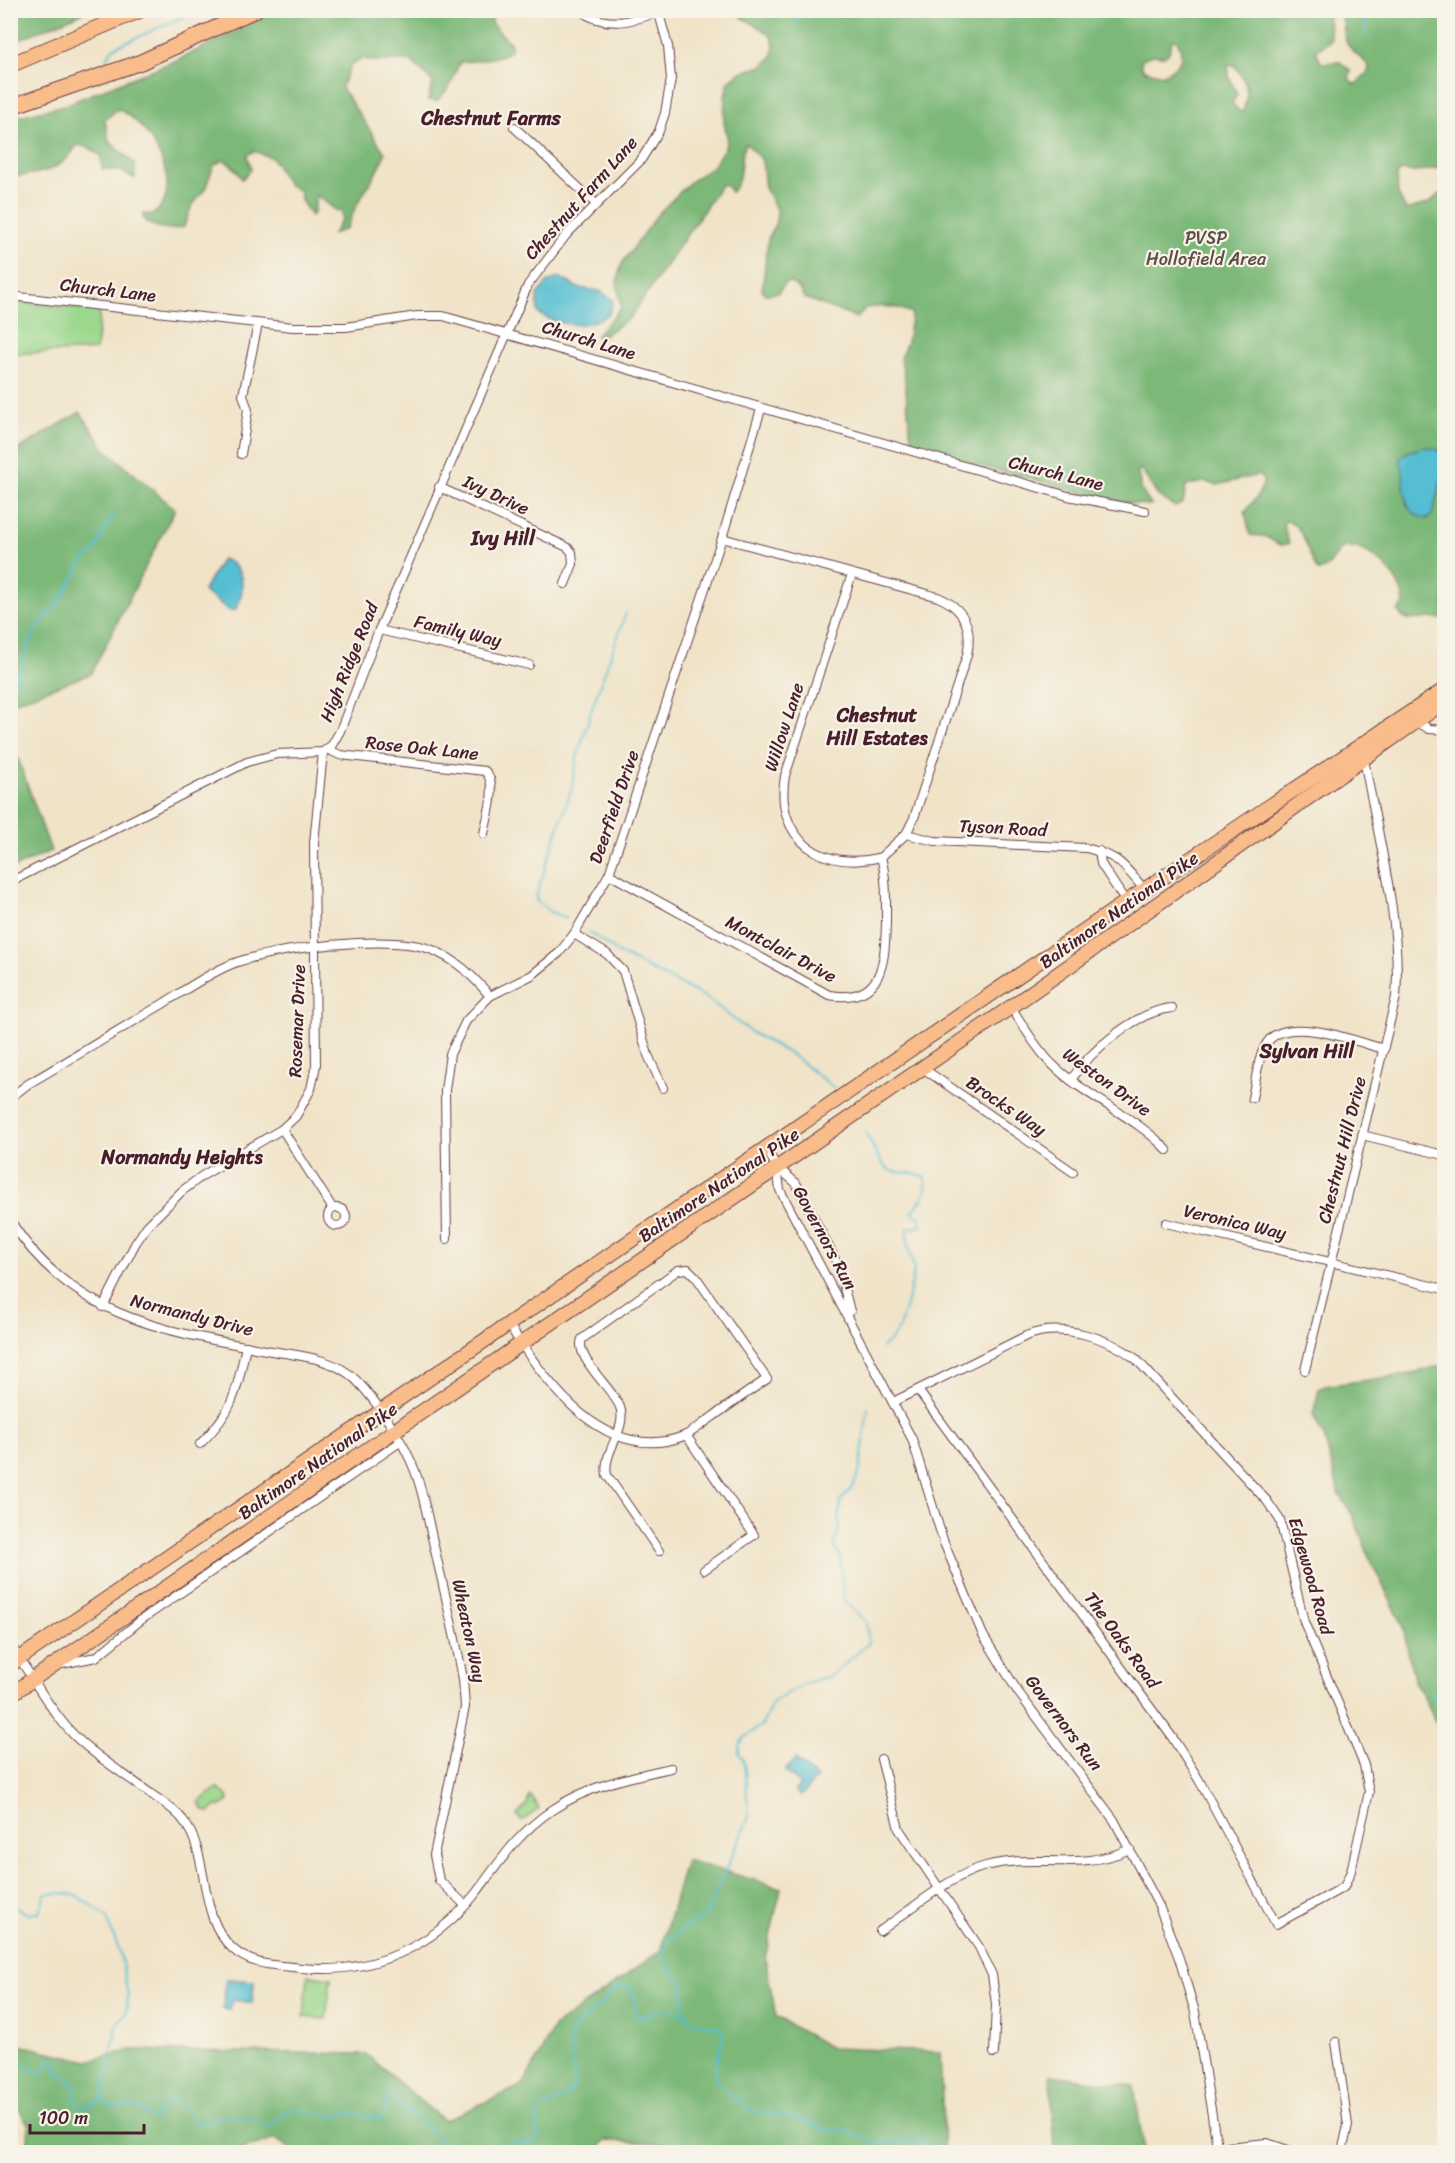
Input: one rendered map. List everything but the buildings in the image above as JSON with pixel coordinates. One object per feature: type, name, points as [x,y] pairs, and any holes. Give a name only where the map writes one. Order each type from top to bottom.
[{"type":"highway","points":[[10,65],[140,10]]},
{"type":"highway","points":[[10,107],[141,62],[255,10]]},
{"type":"main road","name":"Baltimore National Pike","points":[[15,1662],[381,1414],[1126,902],[1444,690]]},
{"type":"main road","name":"Baltimore National Pike","points":[[10,1695],[396,1436],[520,1343],[1011,1007],[1444,702]]},
{"type":"street","points":[[587,15],[598,20],[619,23],[659,11]]},
{"type":"street","name":"Chestnut Farm Lane","points":[[506,333],[528,285],[540,267],[596,204],[641,160],[659,131],[665,113],[670,63],[659,11]]},
{"type":"street","points":[[514,127],[596,204]]},
{"type":"street","name":"Church Lane","points":[[10,296],[258,324],[346,327],[428,315],[461,320],[761,409],[1068,496],[1145,511]]},
{"type":"street","points":[[241,454],[248,410],[243,394],[258,324]]},
{"type":"street","name":"High Ridge Road","points":[[325,750],[340,731],[379,630],[506,333]]},
{"type":"street","name":"Deerfield Drive","points":[[447,1239],[446,1072],[450,1054],[461,1030],[490,996],[547,965],[574,934],[609,874],[722,538],[761,409]]},
{"type":"street","name":"Ivy Drive","points":[[439,487],[567,547],[572,552],[573,564],[565,584]]},
{"type":"street","points":[[722,538],[949,602],[964,616],[969,633],[967,655],[906,834],[881,857]]},
{"type":"street","name":"Willow Lane","points":[[852,574],[785,776],[782,801],[795,834],[814,853],[840,861],[866,861],[881,857]]},
{"type":"street","name":"Family Way","points":[[379,630],[529,664]]},
{"type":"street","points":[[1416,721],[1430,729],[1444,730]]},
{"type":"street","points":[[10,882],[247,762],[277,754],[325,750]]},
{"type":"street","name":"Rose Oak Lane","points":[[325,750],[340,755],[485,771],[490,777],[492,788],[484,834]]},
{"type":"street","name":"Rosemar Drive","points":[[103,1307],[135,1244],[164,1208],[202,1176],[282,1130],[305,1102],[315,1076],[314,843],[325,750]]},
{"type":"street","name":"Chestnut Hill Drive","points":[[1305,1370],[1396,997],[1397,961],[1364,759]]},
{"type":"street","name":"Tyson Road","points":[[906,834],[935,841],[1077,848],[1099,852],[1115,857],[1145,890]]},
{"type":"street","points":[[1099,852],[1101,864],[1126,902]]},
{"type":"street","name":"Montclair Drive","points":[[609,874],[818,991],[848,997],[868,989],[877,981],[884,963],[886,889],[881,857]]},
{"type":"street","points":[[574,934],[607,954],[623,971],[648,1055],[663,1088]]},
{"type":"street","points":[[10,1098],[28,1084],[221,969],[265,954],[316,948],[399,944],[419,946],[457,963],[490,996]]},
{"type":"street","name":"Weston Drive","points":[[1011,1007],[1038,1048],[1055,1067],[1144,1129],[1167,1150]]},
{"type":"street","points":[[1071,1080],[1095,1050],[1149,1013],[1172,1008]]},
{"type":"street","points":[[1252,1098],[1266,1047],[1270,1040],[1287,1029],[1308,1030],[1384,1049]]},
{"type":"street","name":"Brocks Way","points":[[921,1067],[1073,1172]]},
{"type":"street","points":[[282,1130],[333,1209]]},
{"type":"street","points":[[1362,1135],[1444,1155]]},
{"type":"street","name":"Governors Run","points":[[766,1149],[777,1167],[796,1183],[838,1265],[852,1322]]},
{"type":"street","name":"Governors Run","points":[[777,1167],[780,1190],[852,1322],[916,1450],[944,1543],[983,1635],[1018,1692],[1092,1787],[1130,1849],[1159,1906],[1189,1993],[1201,2039],[1218,2150]]},
{"type":"street","name":"Normandy Drive","points":[[10,1220],[54,1273],[103,1307],[153,1327],[310,1358],[334,1366],[354,1378],[396,1436]]},
{"type":"street","name":"Veronica Way","points":[[1166,1223],[1444,1289]]},
{"type":"street","points":[[509,1325],[520,1343],[569,1405],[594,1424],[616,1434],[647,1442],[664,1442],[686,1435],[767,1379],[691,1270],[683,1269],[586,1335],[580,1343],[581,1352],[620,1407],[621,1419],[616,1434],[606,1460],[607,1475],[659,1551]]},
{"type":"street","name":"Edgewood Road","points":[[893,1402],[1039,1331],[1066,1331],[1109,1343],[1136,1359],[1275,1512],[1284,1532],[1304,1622],[1364,1765],[1370,1792],[1351,1871],[1344,1887],[1276,1924]]},
{"type":"street","points":[[200,1444],[219,1425],[233,1404],[246,1346]]},
{"type":"street","name":"The Oaks Road","points":[[918,1390],[1171,1735],[1199,1780],[1276,1924]]},
{"type":"street","points":[[686,1435],[754,1535],[704,1570]]},
{"type":"street","points":[[54,1666],[96,1657],[141,1620],[396,1436]]},
{"type":"street","name":"Wheaton Way","points":[[396,1436],[410,1460],[420,1486],[464,1679],[465,1707],[434,1864],[440,1880],[465,1905]]},
{"type":"street","points":[[10,1644],[15,1662],[34,1679],[76,1738],[169,1806],[185,1822],[193,1841],[215,1925],[225,1940],[241,1956],[264,1964],[312,1969],[364,1966],[398,1955],[422,1943],[443,1928],[465,1905],[516,1839],[553,1809],[600,1787],[671,1768]]},
{"type":"street","points":[[881,1759],[899,1829],[979,1947],[992,1975],[996,2004],[994,2053]]},
{"type":"street","points":[[880,1931],[972,1870],[987,1865],[1020,1862],[1083,1862],[1113,1857],[1130,1849]]},
{"type":"street","points":[[1336,2042],[1348,2125],[1342,2152]]},
{"type":"street","points":[[1218,2150],[1267,2143],[1294,2152]]},
{"type":"green space","points":[[11,10],[87,11],[11,43]]},
{"type":"green space","name":"PVSP Hollofield Area","points":[[1234,10],[1240,17],[1246,11],[1328,11],[1331,40],[1316,51],[1321,63],[1340,62],[1351,71],[1349,79],[1355,85],[1368,72],[1369,66],[1348,45],[1342,18],[1336,11],[1444,11],[1444,167],[1415,172],[1402,170],[1397,175],[1398,194],[1406,210],[1429,203],[1444,191],[1444,455],[1436,449],[1401,462],[1407,506],[1432,515],[1444,469],[1444,620],[1403,618],[1398,611],[1404,604],[1398,583],[1383,564],[1364,551],[1353,547],[1343,547],[1326,568],[1318,571],[1299,530],[1289,521],[1285,521],[1283,525],[1289,543],[1285,545],[1279,545],[1264,536],[1250,535],[1245,511],[1263,485],[1264,481],[1258,475],[1217,485],[1204,482],[1186,486],[1183,503],[1175,507],[1157,495],[1141,469],[1138,472],[1141,490],[1151,505],[1136,504],[1106,499],[970,464],[939,454],[911,439],[904,372],[900,358],[907,342],[912,313],[884,306],[872,307],[865,308],[857,318],[804,298],[800,290],[790,282],[786,282],[778,293],[765,294],[762,291],[768,239],[776,222],[777,211],[765,188],[762,160],[746,143],[743,149],[740,175],[735,187],[731,192],[726,185],[721,185],[630,318],[599,338],[596,336],[621,308],[617,282],[621,265],[657,215],[690,182],[712,167],[725,148],[727,136],[724,123],[725,96],[728,82],[739,73],[762,66],[772,57],[774,47],[768,34],[735,11]],"holes":[[[1172,40],[1177,40],[1180,47],[1180,62],[1162,75],[1144,70],[1141,65],[1142,59],[1152,55],[1164,56],[1169,52]],[[1228,65],[1234,65],[1245,82],[1247,93],[1242,113],[1232,104],[1237,94],[1229,76]]]},
{"type":"green space","points":[[276,11],[495,11],[491,23],[511,44],[511,49],[496,57],[460,62],[449,88],[437,101],[428,100],[433,82],[411,61],[370,61],[365,58],[352,63],[341,87],[385,153],[346,229],[333,234],[342,219],[341,210],[337,211],[316,195],[314,212],[311,216],[301,200],[300,191],[288,185],[272,158],[254,151],[247,155],[251,169],[242,179],[234,168],[223,160],[214,165],[205,189],[191,207],[184,227],[167,229],[152,225],[143,218],[143,214],[153,214],[163,203],[167,189],[166,173],[152,140],[129,115],[117,109],[105,120],[109,141],[135,164],[135,179],[121,171],[102,169],[101,156],[90,148],[77,145],[64,161],[49,170],[11,177],[11,118],[65,105],[184,57]]},
{"type":"green space","points":[[10,302],[100,310],[96,350],[11,354]]},
{"type":"green space","points":[[80,412],[105,449],[175,509],[91,674],[11,703],[11,632],[18,624],[14,559],[10,553],[11,454]]},
{"type":"green space","points":[[11,739],[51,851],[10,869]]},
{"type":"green space","points":[[1444,1365],[1444,1740],[1422,1693],[1415,1684],[1402,1623],[1372,1564],[1353,1516],[1339,1493],[1324,1437],[1313,1415],[1319,1389],[1325,1386],[1404,1375]]},
{"type":"green space","points":[[217,1788],[227,1796],[228,1801],[209,1812],[204,1811],[199,1802]]},
{"type":"green space","points":[[530,1795],[539,1809],[522,1821],[517,1815],[526,1806]]},
{"type":"green space","points":[[686,1860],[781,1888],[765,1958],[776,2017],[831,2048],[940,2052],[944,2152],[676,2152],[666,2144],[605,2140],[596,2152],[296,2152],[275,2139],[235,2152],[27,2152],[29,2125],[11,2097],[11,2043],[88,2061],[131,2050],[366,2054],[444,2121],[523,2085],[555,2026],[660,1951]]},
{"type":"green space","points":[[308,1975],[331,1978],[326,2019],[304,2017]]},
{"type":"green space","points":[[1050,2075],[1134,2086],[1144,2152],[1055,2152]]},
{"type":"water","points":[[559,277],[578,288],[600,291],[613,300],[609,314],[592,322],[574,324],[555,321],[538,313],[537,295],[548,282]]},
{"type":"water","points":[[1425,447],[1436,449],[1444,455],[1444,469],[1432,515],[1428,519],[1418,516],[1408,504],[1400,459],[1407,452]]},
{"type":"water","points":[[222,559],[236,568],[242,580],[241,595],[235,610],[230,611],[203,591]]},
{"type":"water","points":[[795,1759],[817,1778],[801,1796],[795,1791],[800,1784],[785,1771]]},
{"type":"water","points":[[226,1979],[255,1981],[252,2003],[232,2000],[230,2010],[223,2009]]},
{"type":"waterway","points":[[106,59],[113,48],[198,10]]},
{"type":"waterway","points":[[796,23],[799,10]]},
{"type":"waterway","points":[[1365,34],[1367,10]]},
{"type":"waterway","points":[[10,694],[35,630],[59,602],[83,561],[95,551],[113,514]]},
{"type":"waterway","points":[[568,918],[550,912],[536,900],[537,893],[572,787],[577,758],[593,705],[626,613]]},
{"type":"waterway","points":[[10,782],[15,801],[10,808]]},
{"type":"waterway","points":[[589,932],[620,954],[705,997],[752,1033],[792,1055],[834,1088]]},
{"type":"waterway","points":[[865,1132],[886,1168],[921,1175],[925,1179],[926,1186],[922,1199],[912,1212],[921,1219],[920,1227],[908,1228],[907,1233],[914,1270],[908,1300],[898,1330],[882,1348]]},
{"type":"waterway","points":[[689,2018],[684,2007],[683,1984],[667,1965],[663,1954],[665,1946],[677,1933],[707,1913],[749,1817],[744,1761],[739,1753],[739,1746],[744,1738],[762,1725],[773,1702],[805,1683],[830,1676],[869,1643],[866,1622],[844,1601],[840,1556],[834,1545],[839,1529],[840,1502],[853,1486],[860,1470],[868,1407]]},
{"type":"waterway","points":[[1432,1692],[1444,1716]]},
{"type":"waterway","points":[[10,1905],[29,1914],[39,1913],[45,1894],[66,1893],[77,1896],[106,1916],[120,1953],[128,1996],[126,2013],[117,2024],[102,2099],[112,2106],[138,2108],[154,2119],[162,2106],[174,2099],[187,2109],[197,2124],[234,2115],[251,2118],[264,2126],[272,2125],[288,2110],[300,2109],[334,2117],[353,2112],[379,2119],[385,2112],[388,2098],[394,2097],[403,2109],[431,2130],[451,2152]]},
{"type":"waterway","points":[[496,2152],[509,2143],[534,2142],[539,2135],[536,2121],[538,2112],[569,2094],[575,2085],[570,2039],[572,2029],[602,2004],[616,1987],[633,1988],[636,2015],[642,2018],[658,2010],[667,2010],[682,2013],[696,2023],[720,2027],[723,2034],[714,2074],[717,2082],[751,2111],[797,2118],[826,2130],[842,2130],[873,2142],[921,2141],[931,2146],[935,2152]]},
{"type":"waterway","points":[[10,2059],[22,2062],[38,2074],[44,2071],[50,2060],[58,2061],[56,2074],[65,2076],[76,2088],[75,2100],[80,2106],[89,2106],[102,2099]]},
{"type":"district","name":"Chestnut Farms","points":[[491,118]]},
{"type":"district","name":"Ivy Hill","points":[[503,538]]},
{"type":"district","name":"Chestnut Hill Estates","points":[[877,726]]},
{"type":"district","name":"Sylvan Hill","points":[[1307,1051]]},
{"type":"district","name":"Normandy Heights","points":[[182,1157]]}]
